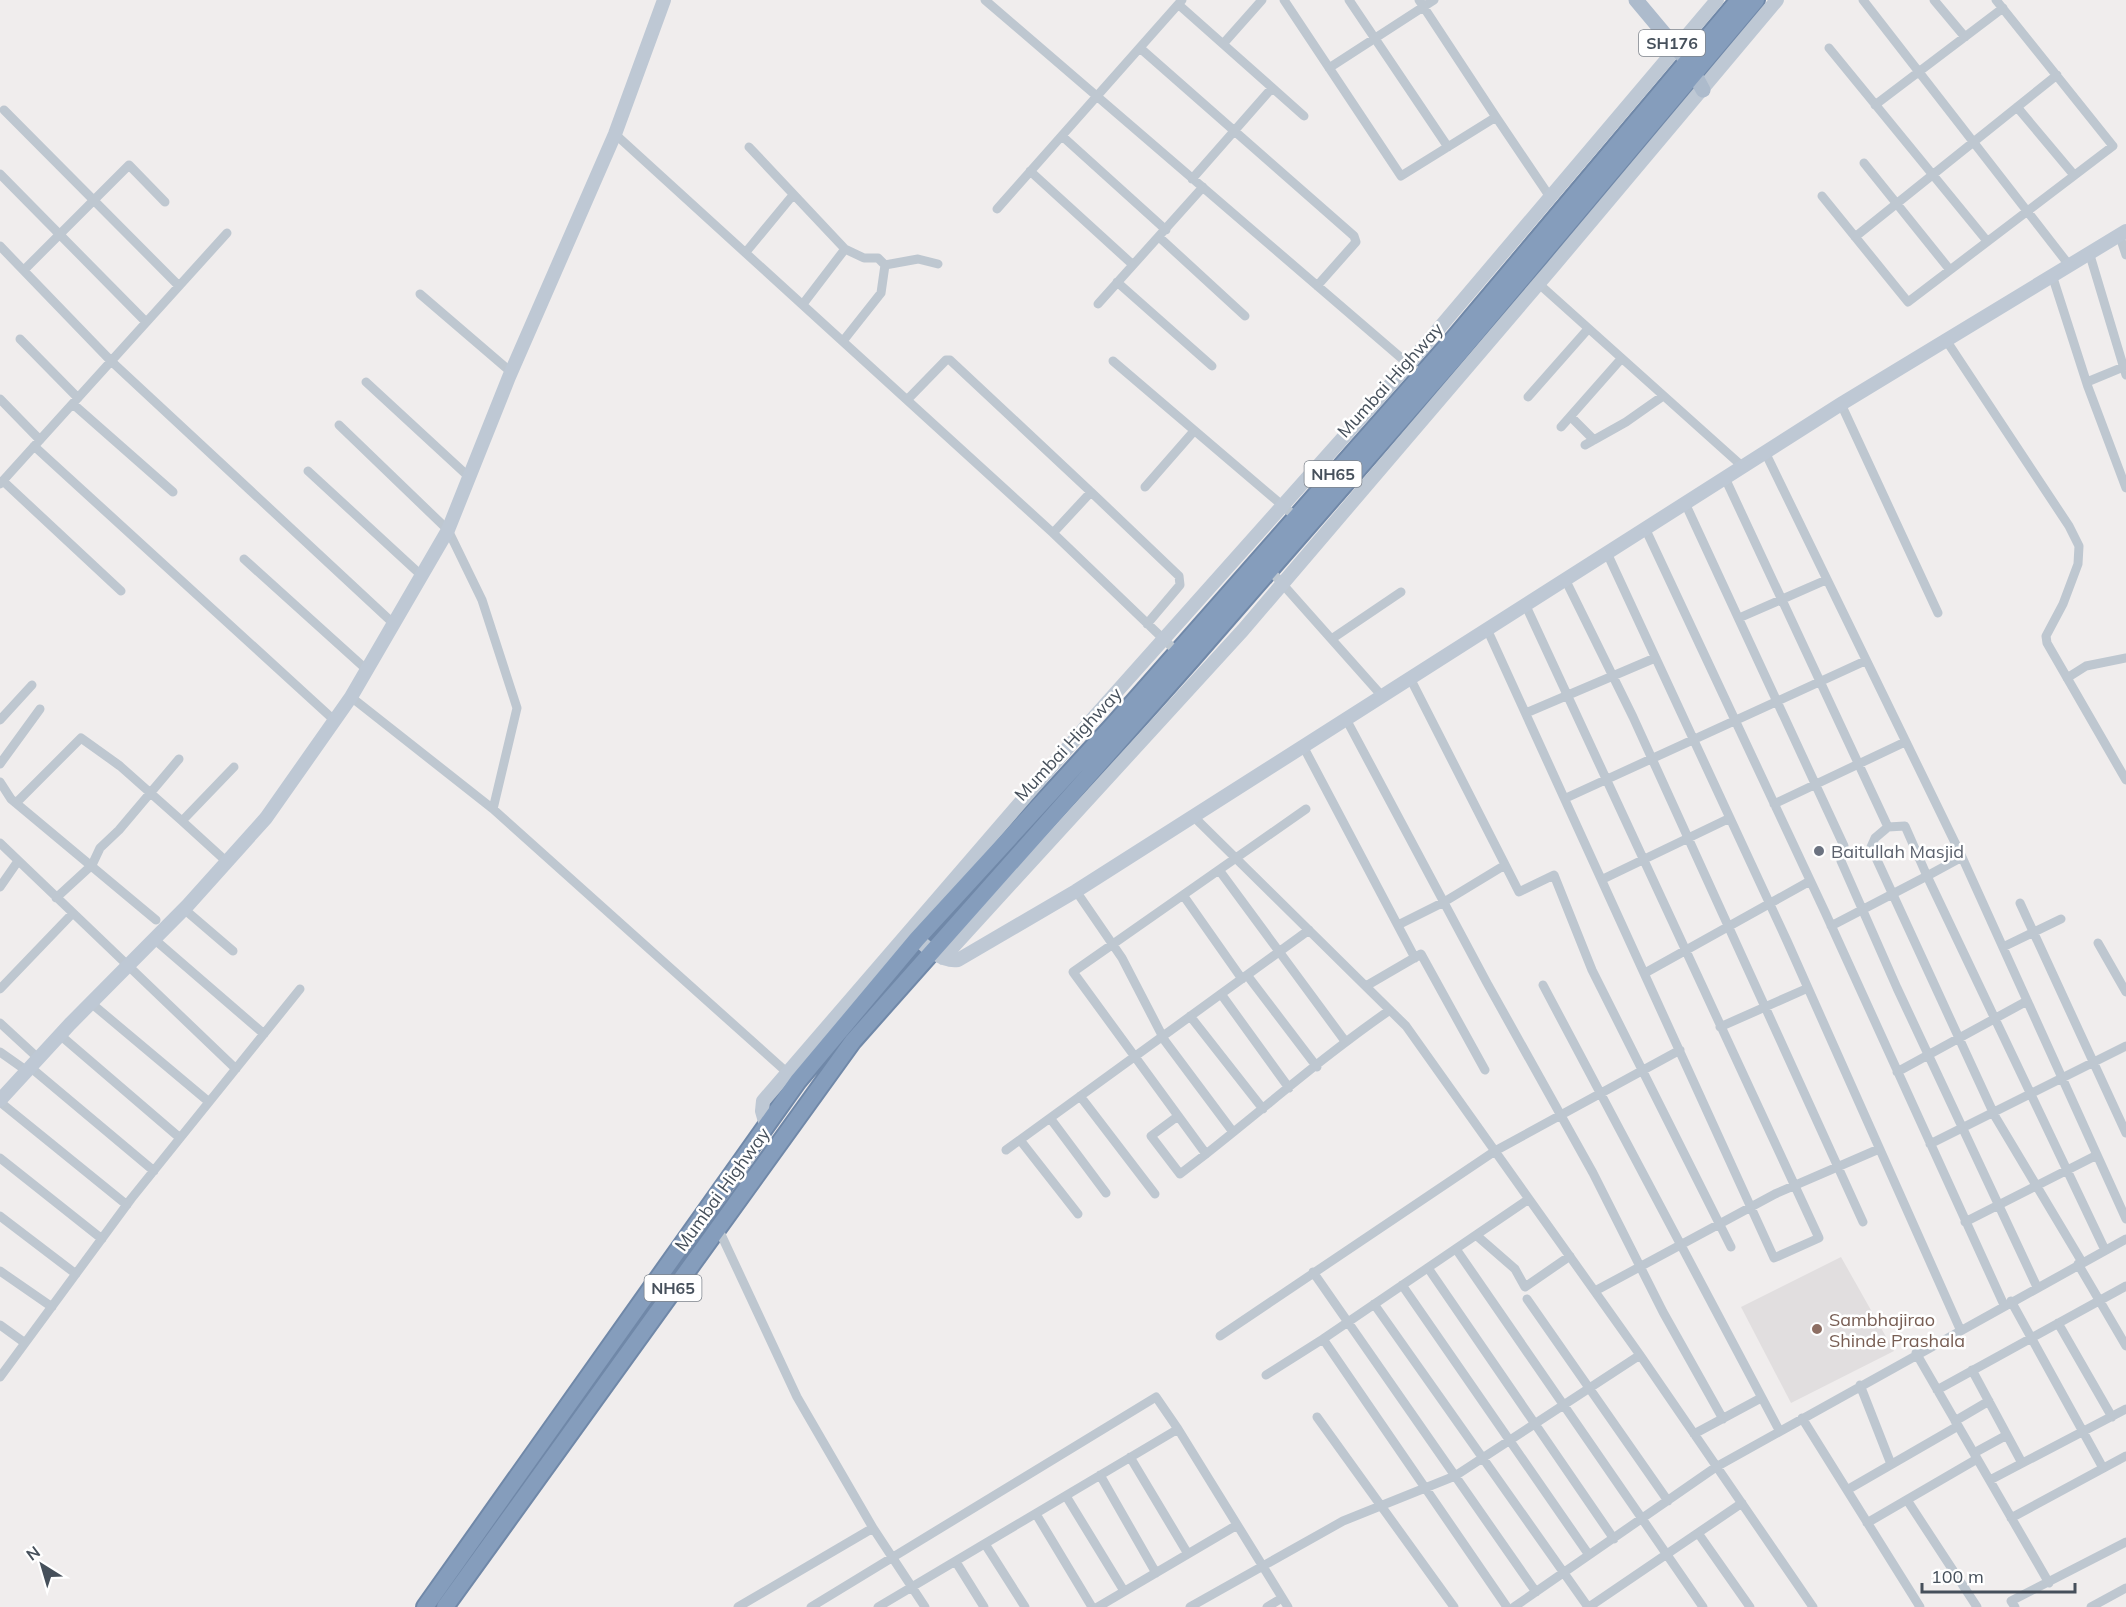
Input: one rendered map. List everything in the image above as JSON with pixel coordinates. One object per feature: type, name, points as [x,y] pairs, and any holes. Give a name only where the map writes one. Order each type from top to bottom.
[{"type":"highway","name":"Mumbai Highway","points":[[445,1607],[853,1041],[911,976],[937,954],[956,924],[1461,351],[1691,67],[1739,0]]},
{"type":"highway","name":"Mumbai Highway","points":[[913,934],[1177,652],[1296,517],[1414,370],[1570,187],[1756,0]]},
{"type":"highway","name":"NH65","points":[[425,1607],[766,1125],[793,1077],[913,934]]},
{"type":"main road","name":"SH176","points":[[1636,0],[1691,67],[1703,90]]},
{"type":"street","points":[[127,1205],[0,1101],[60,1035],[184,909],[266,818],[351,697],[448,530],[511,372],[615,135],[664,0]]},
{"type":"street","points":[[985,0],[1414,370]]},
{"type":"street","points":[[1223,44],[1262,0]]},
{"type":"street","points":[[1284,0],[1401,176],[1496,117]]},
{"type":"street","points":[[1349,0],[1448,147]]},
{"type":"street","points":[[1329,68],[1375,38],[1421,3],[1434,0]]},
{"type":"street","points":[[1717,0],[1676,48],[1570,187],[1550,197],[1414,370],[1281,506],[1163,639],[913,934],[937,954],[958,960],[1076,891],[1764,452],[2122,233],[2126,255]]},
{"type":"street","points":[[937,954],[1283,582],[1539,284],[1777,0]]},
{"type":"street","points":[[1877,0],[1866,3],[2069,265]]},
{"type":"street","points":[[1934,0],[1965,37]]},
{"type":"street","points":[[997,209],[1180,2],[1223,44],[1304,116]]},
{"type":"street","points":[[1421,3],[1550,197]]},
{"type":"street","points":[[1822,196],[1908,302],[2113,146],[1999,4],[1965,37],[1875,105]]},
{"type":"street","points":[[1140,48],[1354,236],[1356,242],[1317,286]]},
{"type":"street","points":[[1829,48],[1987,241]]},
{"type":"street","points":[[1855,237],[2056,75]]},
{"type":"street","points":[[1192,179],[1272,87]]},
{"type":"street","points":[[2017,107],[2074,175]]},
{"type":"street","points":[[4,110],[179,286]]},
{"type":"street","points":[[615,135],[1053,533],[1177,652]]},
{"type":"street","points":[[1062,136],[1245,316]]},
{"type":"street","points":[[749,147],[845,249],[864,258],[878,258],[885,265]]},
{"type":"street","points":[[1864,163],[1950,270]]},
{"type":"street","points":[[24,270],[129,165],[165,202]]},
{"type":"street","points":[[1030,171],[1132,264]]},
{"type":"street","points":[[0,174],[146,322]]},
{"type":"street","points":[[1098,304],[1203,188]]},
{"type":"street","points":[[746,252],[793,195]]},
{"type":"street","points":[[121,591],[2,478],[37,443],[227,233]]},
{"type":"street","points":[[0,246],[111,361],[394,624]]},
{"type":"street","points":[[803,304],[845,249]]},
{"type":"street","points":[[2086,382],[2125,369],[2089,252]]},
{"type":"street","points":[[885,265],[918,259],[938,264]]},
{"type":"street","points":[[843,341],[881,293],[885,265]]},
{"type":"street","points":[[2052,275],[2086,382],[2126,488]]},
{"type":"street","points":[[1117,282],[1212,366]]},
{"type":"street","points":[[1539,284],[1742,466]]},
{"type":"street","points":[[420,294],[511,372]]},
{"type":"street","points":[[1528,397],[1588,329]]},
{"type":"street","points":[[20,339],[75,401],[173,492]]},
{"type":"street","points":[[1946,340],[2069,526],[2079,546],[2078,564],[2063,604],[2046,636],[2047,643],[2126,780]]},
{"type":"street","points":[[1561,427],[1621,358]]},
{"type":"street","points":[[907,400],[945,360],[950,360],[1179,576],[1180,585],[1147,624]]},
{"type":"street","points":[[1113,361],[1296,517]]},
{"type":"street","points":[[366,382],[469,477]]},
{"type":"street","points":[[1585,446],[1626,422],[1663,396]]},
{"type":"street","points":[[0,399],[37,443],[334,720]]},
{"type":"street","points":[[1841,404],[1938,613]]},
{"type":"street","points":[[1571,417],[1594,440]]},
{"type":"street","points":[[339,425],[448,530],[482,600],[516,708],[493,809]]},
{"type":"street","points":[[1145,487],[1194,431]]},
{"type":"street","points":[[1764,452],[1962,857],[2126,1219]]},
{"type":"street","points":[[308,471],[422,576]]},
{"type":"street","points":[[1725,478],[1888,827]]},
{"type":"street","points":[[1053,533],[1091,492]]},
{"type":"street","points":[[1685,503],[1844,846]]},
{"type":"street","points":[[1645,528],[1831,926],[1965,1222],[2007,1303],[2031,1338],[2103,1468]]},
{"type":"street","points":[[1607,553],[1692,740],[1770,903],[1960,1329]]},
{"type":"street","points":[[244,559],[367,670]]},
{"type":"street","points":[[1270,570],[1333,638],[1382,696]]},
{"type":"street","points":[[1565,579],[1613,676],[1863,1222]]},
{"type":"street","points":[[1739,618],[1826,580]]},
{"type":"street","points":[[1333,638],[1401,592]]},
{"type":"street","points":[[1487,629],[1604,879],[1774,1258],[1819,1238],[1720,1027],[1645,858],[1525,604]]},
{"type":"street","points":[[1526,713],[1655,658]]},
{"type":"street","points":[[2067,678],[2086,666],[2126,658]]},
{"type":"street","points":[[1566,798],[1865,661]]},
{"type":"street","points":[[1410,678],[1519,892],[1554,875],[1592,970],[1731,1247]]},
{"type":"street","points":[[0,720],[32,685]]},
{"type":"street","points":[[351,697],[493,809],[793,1077]]},
{"type":"street","points":[[0,764],[40,709]]},
{"type":"street","points":[[1346,718],[1723,1419]]},
{"type":"street","points":[[17,802],[81,738],[120,766],[227,862]]},
{"type":"street","points":[[1774,804],[1905,741]]},
{"type":"street","points":[[1303,746],[1415,957]]},
{"type":"street","points":[[56,898],[92,865],[100,848],[119,830],[179,759]]},
{"type":"street","points":[[182,820],[234,767]]},
{"type":"street","points":[[0,782],[11,799],[156,920]]},
{"type":"street","points":[[1206,1154],[1073,972],[1306,809]]},
{"type":"street","points":[[1193,816],[1406,1026],[1640,1355],[1811,1606]]},
{"type":"street","points":[[1604,879],[1730,818]]},
{"type":"street","points":[[2105,1250],[1993,1019],[1905,826],[1888,827],[1875,838],[1871,847],[1993,1112],[2126,1346]]},
{"type":"street","points":[[0,843],[236,1069]]},
{"type":"street","points":[[1831,926],[1962,857]]},
{"type":"street","points":[[0,887],[18,861]]},
{"type":"street","points":[[1841,861],[1928,1055],[2037,1287]]},
{"type":"street","points":[[1398,925],[1444,902],[1505,865]]},
{"type":"street","points":[[1219,870],[1345,1041]]},
{"type":"street","points":[[1645,973],[1810,881]]},
{"type":"street","points":[[1076,891],[1113,944],[1164,1035],[1165,1041],[1233,1132]]},
{"type":"street","points":[[1183,895],[1244,977],[1317,1067]]},
{"type":"street","points":[[2020,903],[2126,1133]]},
{"type":"street","points":[[184,909],[233,951]]},
{"type":"street","points":[[0,989],[72,914]]},
{"type":"street","points":[[2003,947],[2061,919]]},
{"type":"street","points":[[1006,1150],[1309,930]]},
{"type":"street","points":[[154,939],[264,1034]]},
{"type":"street","points":[[2098,943],[2126,992]]},
{"type":"street","points":[[1366,986],[1421,954],[1485,1070]]},
{"type":"street","points":[[1543,985],[1779,1430]]},
{"type":"street","points":[[1720,1027],[1808,988]]},
{"type":"street","points":[[0,1377],[127,1205],[300,989]]},
{"type":"street","points":[[1221,994],[1289,1088]]},
{"type":"street","points":[[1897,1072],[2027,1001]]},
{"type":"street","points":[[91,1003],[209,1102]]},
{"type":"street","points":[[1178,1116],[1151,1136],[1180,1174],[1317,1067],[1345,1041],[1390,1010]]},
{"type":"street","points":[[1190,1016],[1263,1109]]},
{"type":"street","points":[[0,1023],[32,1065],[154,1171]]},
{"type":"street","points":[[60,1035],[180,1138]]},
{"type":"street","points":[[1930,1144],[2125,1048]]},
{"type":"street","points":[[1220,1336],[1495,1151],[1680,1050]]},
{"type":"street","points":[[0,1052],[32,1065]]},
{"type":"street","points":[[1080,1096],[1155,1194]]},
{"type":"street","points":[[1050,1118],[1106,1193]]},
{"type":"street","points":[[1020,1140],[1078,1214]]},
{"type":"street","points":[[1594,1291],[1751,1206],[1837,1166],[1880,1149]]},
{"type":"street","points":[[1965,1222],[2097,1155]]},
{"type":"street","points":[[0,1158],[102,1239]]},
{"type":"street","points":[[1266,1375],[1529,1199]]},
{"type":"street","points":[[0,1216],[76,1274]]},
{"type":"street","points":[[718,1228],[796,1397],[873,1528],[925,1607]]},
{"type":"street","points":[[1476,1235],[1515,1269],[1525,1287],[1570,1256]]},
{"type":"street","points":[[1514,1607],[1716,1467],[1916,1353],[2126,1239]]},
{"type":"street","points":[[1456,1249],[1703,1607]]},
{"type":"street","points":[[1428,1268],[1614,1539]]},
{"type":"street","points":[[0,1271],[52,1307]]},
{"type":"street","points":[[1313,1272],[1536,1592]]},
{"type":"street","points":[[1402,1285],[1589,1556]]},
{"type":"street","points":[[1937,1390],[2126,1286]]},
{"type":"street","points":[[1527,1299],[1591,1387],[1668,1501]]},
{"type":"street","points":[[1374,1304],[1480,1458],[1589,1607],[1742,1503]]},
{"type":"street","points":[[2058,1323],[2112,1417]]},
{"type":"street","points":[[0,1326],[25,1343]]},
{"type":"street","points":[[1323,1339],[1507,1607]]},
{"type":"street","points":[[1916,1353],[2049,1583]]},
{"type":"street","points":[[1190,1607],[1343,1521],[1455,1476],[1640,1355]]},
{"type":"street","points":[[1972,1370],[2022,1463]]},
{"type":"street","points":[[1860,1385],[1891,1464]]},
{"type":"street","points":[[811,1607],[1156,1397],[1288,1607]]},
{"type":"street","points":[[1694,1434],[1761,1398]]},
{"type":"street","points":[[1847,1490],[1989,1401]]},
{"type":"street","points":[[1990,1480],[2126,1409]]},
{"type":"street","points":[[1317,1417],[1454,1607]]},
{"type":"street","points":[[1802,1418],[1920,1607]]},
{"type":"street","points":[[878,1607],[1178,1429]]},
{"type":"street","points":[[1867,1523],[1907,1500],[2007,1435]]},
{"type":"street","points":[[2011,1518],[2126,1456]]},
{"type":"street","points":[[1130,1457],[1188,1554]]},
{"type":"street","points":[[1100,1476],[1156,1573]]},
{"type":"street","points":[[1066,1496],[1124,1591]]},
{"type":"street","points":[[1907,1500],[1977,1607]]},
{"type":"street","points":[[1036,1514],[1092,1607]]},
{"type":"street","points":[[1098,1607],[1237,1526]]},
{"type":"street","points":[[738,1607],[873,1528]]},
{"type":"street","points":[[1698,1533],[1750,1607]]},
{"type":"street","points":[[2014,1607],[2011,1601],[2126,1542]]},
{"type":"street","points":[[986,1544],[1025,1607]]},
{"type":"street","points":[[956,1562],[984,1607]]},
{"type":"street","points":[[2091,1607],[2126,1588]]},
{"type":"street","points":[[1267,1607],[1282,1598]]},
{"type":"shaded area","name":"Sambhajirao Shinde Prashala","points":[[1841,1257],[1894,1351],[1791,1403],[1741,1307]]},
{"type":"place","name":"Baitullah Masjid","points":[[1819,851]]},
{"type":"place","name":"Sambhajirao Shinde Prashala","points":[[1817,1329]]}]
